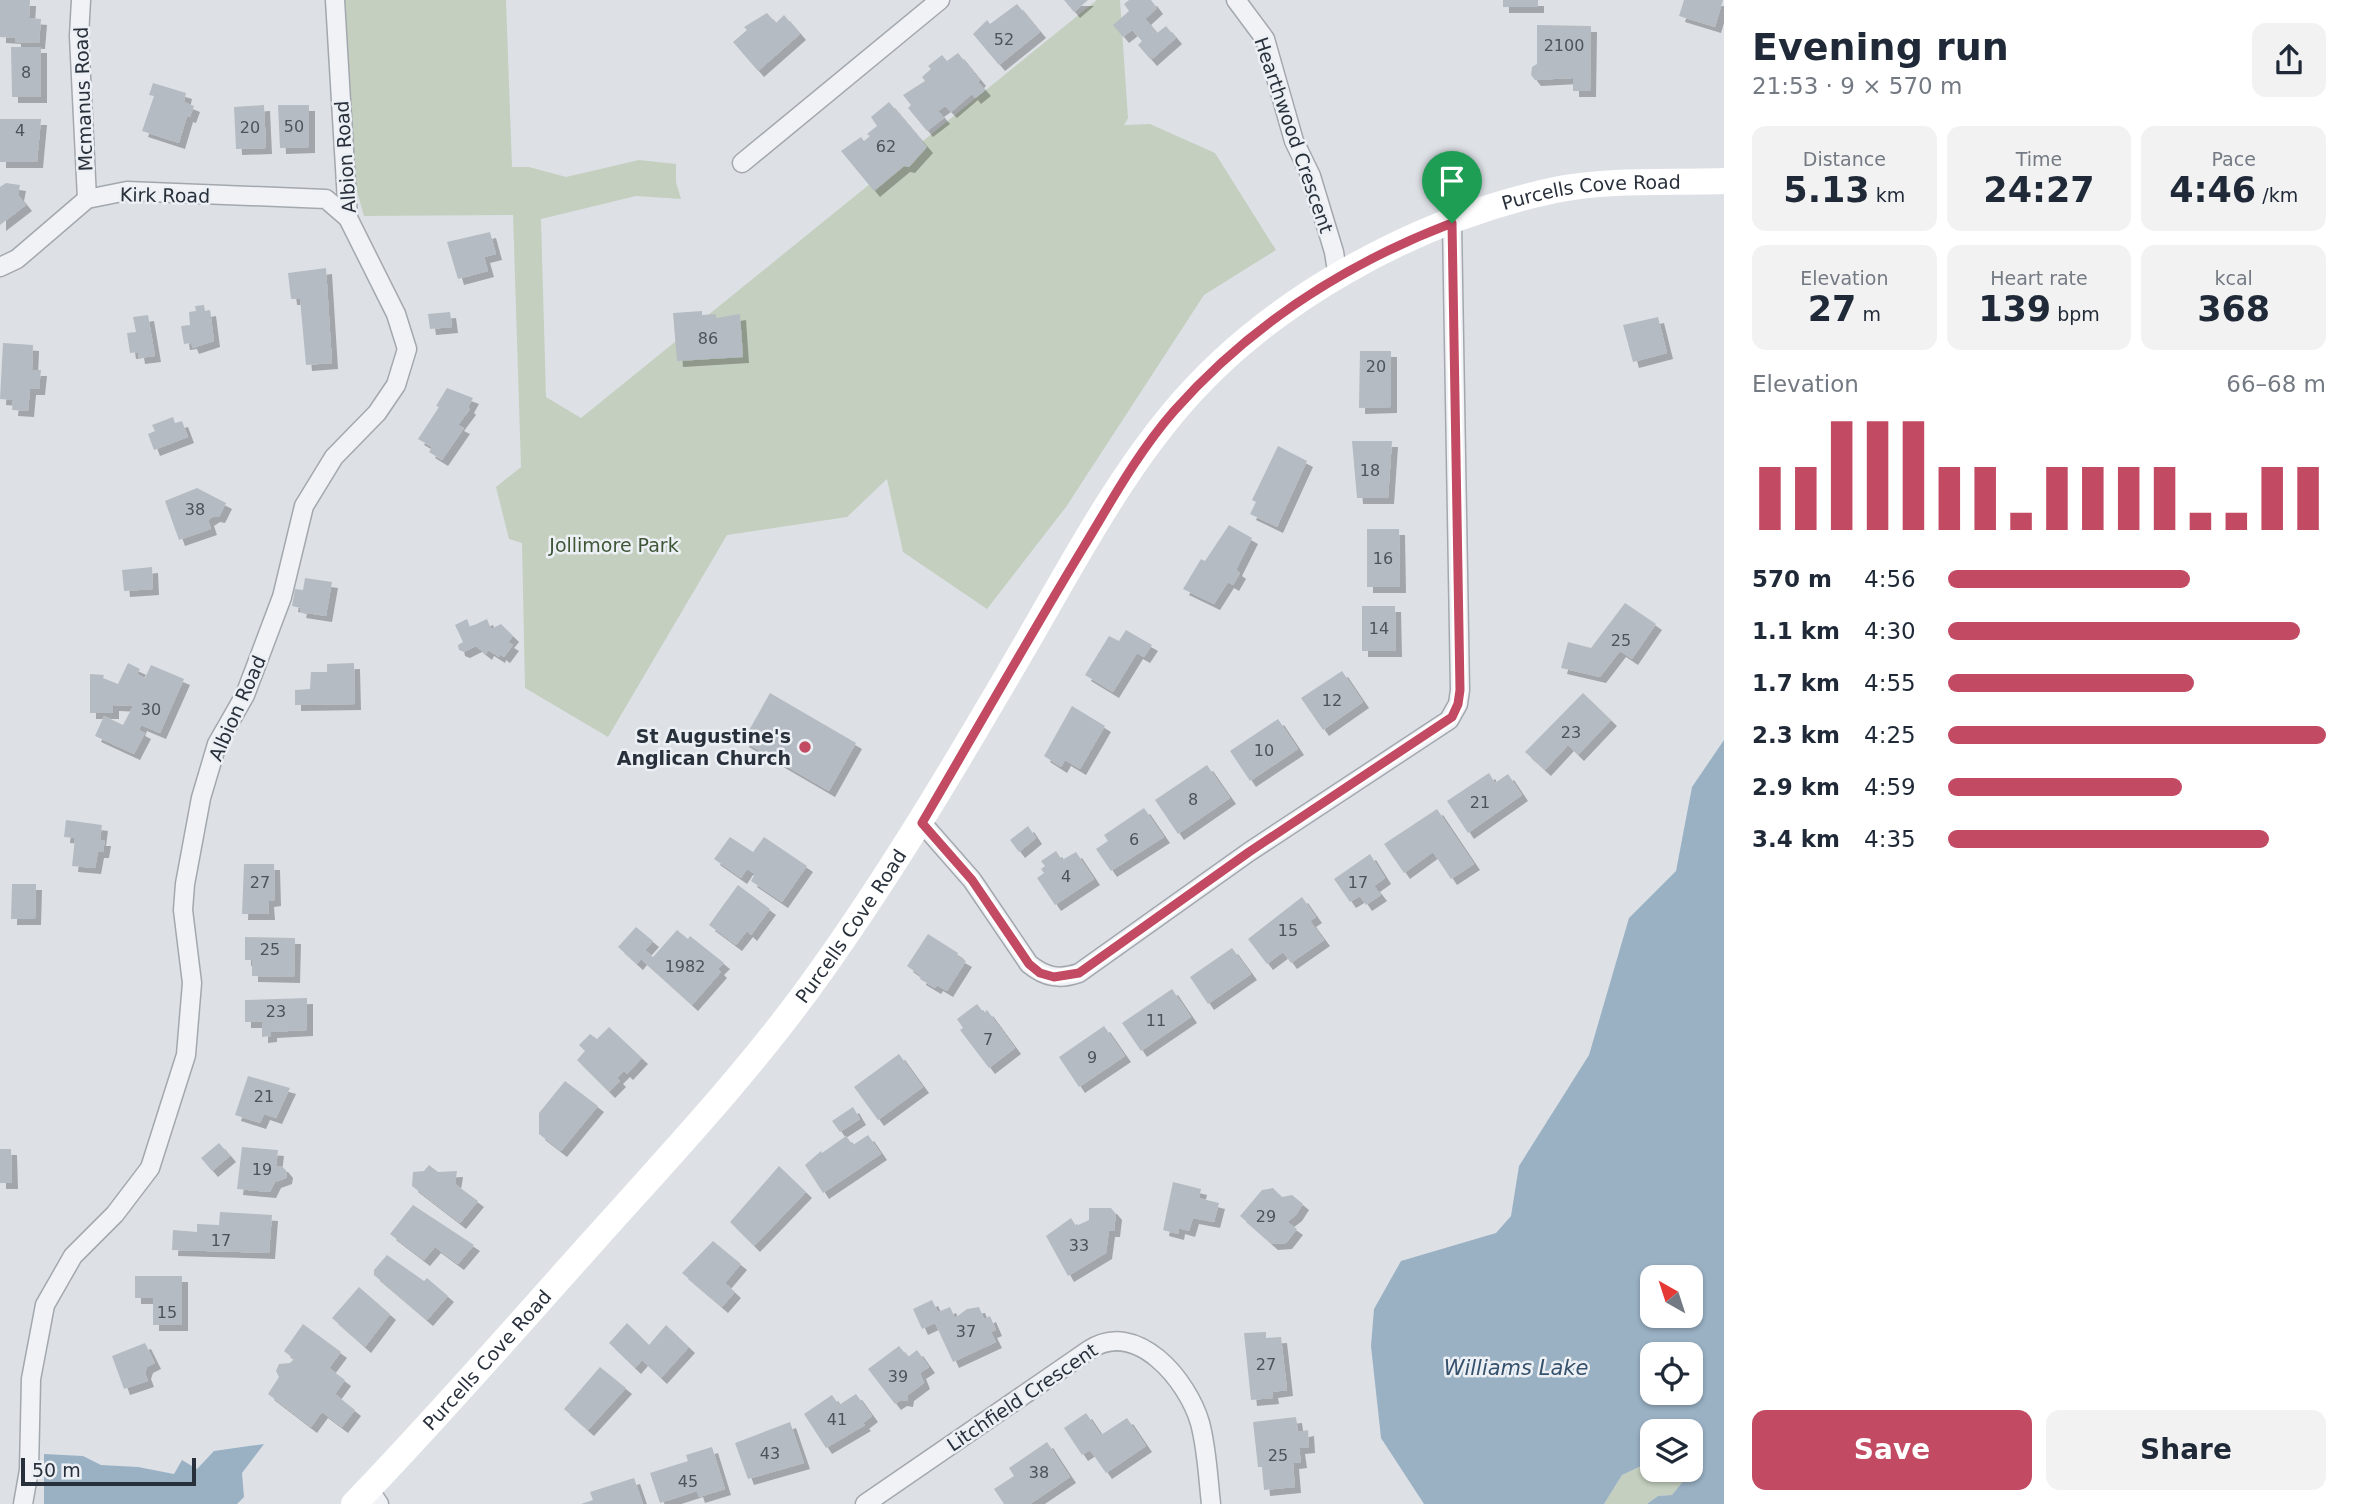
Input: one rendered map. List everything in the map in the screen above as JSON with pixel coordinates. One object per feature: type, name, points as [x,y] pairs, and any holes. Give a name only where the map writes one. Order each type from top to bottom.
[{"type":"main road","name":"Purcells Cove Road","points":[[367,1499],[780,1029],[922,823],[1101,518],[1173,412],[1232,352],[1290,306],[1368,258],[1452,223],[1555,190],[1583,186],[1724,181]]},
{"type":"street","name":"Mcmanus Road","points":[[81,0],[79,36],[87,199]]},
{"type":"street","name":"Albion Road","points":[[23,1504],[29,1470],[31,1379],[45,1305],[73,1256],[115,1213],[150,1168],[186,1055],[192,983],[183,910],[185,884],[201,798],[217,744],[245,695],[272,623],[304,506],[334,457],[377,413],[396,385],[407,349],[396,314],[348,218],[335,0]]},
{"type":"street","points":[[742,163],[940,0]]},
{"type":"street","name":"Hearthwood Crescent","points":[[1236,0],[1265,39],[1294,142],[1311,176],[1334,252],[1338,277]]},
{"type":"street","name":"Kirk Road","points":[[0,267],[17,259],[87,199],[127,191],[326,199],[348,218]]},
{"type":"street","points":[[922,823],[972,880],[1029,964],[1040,973],[1054,977],[1069,976],[1079,973],[1249,852],[1449,720],[1458,704],[1460,690],[1452,223]]},
{"type":"street","name":"Litchfield Crescent","points":[[865,1504],[1096,1345],[1113,1341],[1139,1346],[1150,1353],[1186,1391],[1203,1434],[1211,1504]]},
{"type":"green space","name":"Jollimore Park","points":[[335,0],[506,0],[512,167],[529,167],[566,177],[639,160],[676,164],[676,182],[681,199],[636,196],[541,219],[546,397],[581,418],[1097,0],[1120,0],[1128,118],[1124,125],[1150,124],[1215,153],[1276,250],[1204,295],[1066,507],[987,609],[903,552],[887,479],[847,517],[727,535],[608,737],[525,688],[522,543],[509,539],[496,487],[521,467],[513,215],[364,216],[350,167]]},
{"type":"green space","points":[[1640,1467],[1640,1482],[1683,1482],[1672,1495],[1658,1496],[1647,1504],[1604,1504],[1622,1475]]},
{"type":"water","name":"Williams Lake","points":[[1724,740],[1724,1504],[1647,1504],[1658,1496],[1672,1495],[1683,1482],[1703,1482],[1703,1419],[1640,1419],[1640,1467],[1622,1475],[1604,1504],[1424,1504],[1381,1438],[1371,1346],[1374,1309],[1401,1261],[1496,1233],[1511,1216],[1519,1166],[1589,1055],[1629,918],[1676,871],[1692,787]]},
{"type":"water","points":[[264,1444],[242,1473],[244,1497],[237,1504],[44,1504],[44,1454],[83,1456],[101,1465],[138,1467],[174,1474],[182,1460],[197,1469],[214,1451]]},
{"type":"building","points":[[0,0],[30,0],[29,18],[41,19],[39,43],[15,42],[15,38],[0,37]]},
{"type":"building","points":[[1064,0],[1088,0],[1074,12]]},
{"type":"building","points":[[1129,0],[1151,0],[1157,8],[1145,19],[1157,33],[1166,26],[1176,38],[1151,60],[1138,45],[1142,41],[1132,30],[1123,37],[1113,25],[1129,11],[1124,4]]},
{"type":"building","points":[[1503,0],[1538,0],[1538,7],[1503,7]]},
{"type":"building","points":[[1684,0],[1723,0],[1715,27],[1679,16]]},
{"type":"building","points":[[1017,4],[1040,32],[999,65],[973,34],[987,20],[990,24]]},
{"type":"building","points":[[767,13],[776,23],[784,15],[800,34],[758,71],[733,42],[747,30],[744,27]]},
{"type":"building","points":[[1537,25],[1591,26],[1590,91],[1573,91],[1573,78],[1535,80],[1531,75],[1532,67],[1537,64]]},
{"type":"building","points":[[11,47],[41,47],[41,97],[12,97]]},
{"type":"building","points":[[958,53],[985,90],[975,98],[972,94],[951,112],[945,106],[938,111],[944,118],[927,131],[908,108],[911,105],[903,95],[925,81],[922,77],[931,69],[928,66],[942,55],[947,61]]},
{"type":"building","points":[[153,83],[186,93],[184,102],[194,106],[190,117],[187,116],[179,143],[142,131],[154,96],[149,95]]},
{"type":"building","points":[[889,102],[927,147],[909,167],[904,166],[874,191],[841,151],[861,137],[864,141],[870,136],[867,134],[877,126],[871,117]]},
{"type":"building","points":[[264,105],[266,148],[236,149],[234,107]]},
{"type":"building","points":[[278,105],[309,105],[309,147],[280,148]]},
{"type":"building","points":[[0,119],[41,119],[37,162],[0,162]]},
{"type":"building","points":[[6,183],[20,185],[18,195],[26,205],[0,225],[0,187]]},
{"type":"building","points":[[490,232],[496,254],[484,257],[488,271],[458,279],[447,242]]},
{"type":"building","points":[[326,268],[332,363],[306,365],[300,299],[291,299],[288,273]]},
{"type":"building","points":[[204,305],[205,311],[210,310],[214,341],[193,348],[191,343],[184,344],[181,326],[190,325],[189,312],[196,311],[195,306]]},
{"type":"building","points":[[702,311],[702,315],[716,314],[716,318],[740,314],[743,357],[677,361],[673,313]]},
{"type":"building","points":[[450,312],[452,327],[430,329],[428,314]]},
{"type":"building","points":[[148,315],[155,356],[139,358],[138,352],[130,353],[127,333],[136,332],[133,317]]},
{"type":"building","points":[[1658,317],[1667,353],[1633,362],[1623,325]]},
{"type":"building","points":[[3,343],[33,345],[32,370],[41,370],[39,389],[30,389],[28,411],[12,410],[13,400],[0,399]]},
{"type":"building","points":[[1360,351],[1391,351],[1391,407],[1359,408]]},
{"type":"building","points":[[447,388],[473,398],[468,407],[470,409],[458,425],[464,428],[442,460],[429,452],[432,447],[418,439],[439,407],[436,406]]},
{"type":"building","points":[[173,417],[175,423],[182,421],[188,437],[154,450],[148,434],[155,431],[152,425]]},
{"type":"building","points":[[1352,441],[1392,441],[1388,498],[1357,498]]},
{"type":"building","points":[[1278,446],[1307,461],[1277,527],[1250,514],[1256,502],[1252,500]]},
{"type":"building","points":[[197,488],[226,503],[219,517],[214,516],[208,520],[211,529],[179,540],[165,501]]},
{"type":"building","points":[[1229,525],[1252,538],[1236,570],[1240,573],[1233,585],[1228,582],[1214,604],[1183,589],[1201,559],[1205,561]]},
{"type":"building","points":[[1367,529],[1399,529],[1400,587],[1367,587]]},
{"type":"building","points":[[152,567],[153,589],[124,591],[122,570]]},
{"type":"building","points":[[305,578],[332,582],[326,616],[300,612],[301,608],[292,606],[295,589],[303,590]]},
{"type":"building","points":[[1625,603],[1656,624],[1632,659],[1620,651],[1600,677],[1561,668],[1568,642],[1591,648]]},
{"type":"building","points":[[1362,606],[1395,606],[1396,651],[1362,651]]},
{"type":"building","points":[[467,619],[470,627],[487,619],[491,629],[501,624],[513,636],[508,642],[513,645],[504,657],[488,650],[486,654],[476,646],[464,652],[459,650],[458,645],[463,642],[455,625]]},
{"type":"building","points":[[1126,630],[1152,645],[1144,657],[1137,653],[1113,692],[1085,675],[1109,636],[1119,641]]},
{"type":"building","points":[[128,663],[140,669],[137,674],[145,678],[151,665],[184,679],[160,733],[141,725],[139,730],[145,733],[134,754],[95,736],[104,716],[123,725],[133,706],[113,705],[113,713],[90,713],[90,674],[104,675],[103,678],[118,684]]},
{"type":"building","points":[[354,663],[355,704],[295,705],[295,690],[310,689],[311,672],[327,672],[327,664]]},
{"type":"building","points":[[1342,671],[1363,702],[1323,730],[1301,698]]},
{"type":"building","points":[[770,693],[856,743],[829,791],[743,741]]},
{"type":"building","points":[[1583,693],[1611,720],[1578,755],[1568,745],[1545,770],[1525,752]]},
{"type":"building","points":[[1072,706],[1105,726],[1080,769],[1065,760],[1061,767],[1044,756]]},
{"type":"building","points":[[1278,719],[1298,749],[1250,781],[1230,751]]},
{"type":"building","points":[[1207,765],[1230,798],[1178,834],[1155,800]]},
{"type":"building","points":[[1489,773],[1495,783],[1508,774],[1522,795],[1468,833],[1447,801]]},
{"type":"building","points":[[1144,808],[1164,837],[1111,871],[1096,849],[1108,841],[1104,835]]},
{"type":"building","points":[[1437,809],[1474,864],[1451,879],[1433,852],[1404,873],[1384,844]]},
{"type":"building","points":[[66,820],[102,825],[100,840],[105,840],[103,852],[98,852],[95,868],[72,866],[75,838],[64,837]]},
{"type":"building","points":[[1028,826],[1036,838],[1019,852],[1010,840]]},
{"type":"building","points":[[730,837],[753,852],[764,837],[807,866],[782,902],[751,881],[755,874],[747,869],[741,878],[714,859]]},
{"type":"building","points":[[1056,851],[1062,860],[1076,852],[1094,879],[1055,905],[1037,878],[1044,873],[1041,869],[1045,866],[1041,861]]},
{"type":"building","points":[[1370,854],[1385,878],[1374,886],[1381,895],[1366,905],[1360,896],[1350,902],[1334,879]]},
{"type":"building","points":[[244,864],[274,864],[275,900],[268,901],[269,914],[242,914]]},
{"type":"building","points":[[12,884],[36,884],[35,919],[11,919]]},
{"type":"building","points":[[738,885],[770,909],[751,935],[747,931],[736,945],[709,925]]},
{"type":"building","points":[[1302,897],[1316,917],[1310,921],[1324,940],[1291,963],[1283,952],[1267,964],[1248,939]]},
{"type":"building","points":[[636,927],[653,941],[645,950],[653,957],[677,930],[688,939],[690,936],[724,963],[718,969],[721,972],[692,1005],[641,959],[637,964],[618,947]]},
{"type":"building","points":[[928,934],[966,961],[947,991],[937,985],[935,988],[920,979],[921,976],[907,966]]},
{"type":"building","points":[[245,937],[295,938],[294,977],[252,976],[252,960],[245,960]]},
{"type":"building","points":[[1232,948],[1251,974],[1208,1004],[1190,977]]},
{"type":"building","points":[[1172,989],[1191,1017],[1141,1051],[1122,1023]]},
{"type":"building","points":[[307,998],[307,1030],[271,1032],[271,1036],[262,1037],[262,1022],[245,1022],[245,1000]]},
{"type":"building","points":[[977,1004],[984,1013],[987,1010],[1015,1048],[989,1068],[960,1030],[963,1028],[957,1019]]},
{"type":"building","points":[[1104,1026],[1125,1056],[1079,1087],[1059,1057]]},
{"type":"building","points":[[609,1027],[642,1058],[627,1074],[624,1071],[617,1078],[620,1081],[609,1092],[577,1060],[585,1051],[579,1045],[590,1034],[597,1039]]},
{"type":"building","points":[[899,1054],[923,1087],[878,1120],[854,1087]]},
{"type":"building","points":[[248,1076],[290,1088],[276,1118],[264,1114],[260,1123],[235,1115]]},
{"type":"building","points":[[565,1081],[598,1106],[561,1151],[539,1134],[539,1113]]},
{"type":"building","points":[[853,1107],[860,1119],[840,1132],[832,1121]]},
{"type":"building","points":[[868,1135],[881,1154],[823,1193],[805,1165],[821,1151],[822,1153],[846,1136],[853,1145]]},
{"type":"building","points":[[219,1143],[230,1156],[212,1171],[201,1158]]},
{"type":"building","points":[[242,1147],[278,1150],[276,1166],[282,1166],[287,1172],[286,1178],[275,1182],[270,1192],[237,1189]]},
{"type":"building","points":[[0,1149],[11,1149],[12,1183],[0,1183]]},
{"type":"building","points":[[429,1165],[438,1172],[457,1171],[455,1184],[478,1201],[460,1223],[412,1186],[413,1172],[424,1171]]},
{"type":"building","points":[[779,1166],[806,1192],[754,1246],[730,1222]]},
{"type":"building","points":[[1173,1182],[1201,1189],[1199,1198],[1219,1203],[1214,1222],[1193,1218],[1189,1231],[1179,1228],[1178,1234],[1163,1230]]},
{"type":"building","points":[[1273,1188],[1282,1197],[1292,1195],[1303,1204],[1287,1222],[1297,1229],[1286,1243],[1272,1244],[1240,1216],[1262,1190]]},
{"type":"building","points":[[413,1205],[474,1245],[458,1264],[435,1247],[424,1260],[390,1234]]},
{"type":"building","points":[[1089,1208],[1111,1208],[1116,1214],[1114,1231],[1109,1231],[1106,1253],[1068,1276],[1046,1236],[1071,1218],[1076,1226],[1089,1220]]},
{"type":"building","points":[[220,1212],[272,1215],[269,1253],[172,1250],[173,1230],[197,1232],[197,1224],[219,1225]]},
{"type":"building","points":[[713,1241],[741,1264],[725,1283],[735,1292],[722,1307],[682,1273]]},
{"type":"building","points":[[387,1255],[424,1281],[427,1278],[448,1296],[427,1320],[374,1275],[374,1270]]},
{"type":"building","points":[[135,1276],[182,1276],[182,1325],[153,1325],[153,1298],[135,1298]]},
{"type":"building","points":[[359,1287],[390,1314],[365,1347],[332,1318]]},
{"type":"building","points":[[932,1300],[938,1312],[950,1307],[955,1318],[967,1309],[979,1307],[984,1319],[990,1316],[996,1330],[991,1332],[996,1342],[953,1362],[935,1323],[922,1329],[913,1309]]},
{"type":"building","points":[[627,1323],[649,1345],[666,1325],[689,1347],[661,1378],[642,1360],[635,1368],[609,1343]]},
{"type":"building","points":[[303,1324],[341,1352],[329,1368],[345,1380],[335,1394],[355,1410],[342,1427],[322,1412],[311,1427],[268,1394],[279,1377],[276,1371],[279,1364],[290,1363],[294,1359],[284,1351]]},
{"type":"building","points":[[1266,1332],[1266,1338],[1281,1337],[1287,1390],[1272,1392],[1273,1398],[1251,1400],[1244,1333]]},
{"type":"building","points":[[145,1343],[155,1363],[147,1367],[145,1373],[148,1381],[124,1389],[112,1356]]},
{"type":"building","points":[[899,1346],[908,1357],[917,1350],[929,1367],[920,1373],[924,1383],[908,1395],[907,1401],[901,1400],[895,1404],[868,1369]]},
{"type":"building","points":[[600,1367],[626,1388],[588,1430],[564,1409]]},
{"type":"building","points":[[856,1394],[872,1416],[863,1423],[865,1425],[826,1448],[804,1414],[832,1395],[839,1405]]},
{"type":"building","points":[[1086,1413],[1101,1435],[1127,1418],[1146,1446],[1106,1473],[1090,1450],[1082,1455],[1064,1428]]},
{"type":"building","points":[[1296,1417],[1298,1432],[1308,1430],[1309,1447],[1299,1448],[1301,1462],[1293,1463],[1295,1487],[1264,1490],[1262,1467],[1258,1467],[1253,1422]]},
{"type":"building","points":[[790,1422],[804,1463],[748,1479],[735,1443]]},
{"type":"building","points":[[1047,1442],[1070,1477],[1030,1504],[1004,1504],[994,1489],[1014,1476],[1009,1468]]},
{"type":"building","points":[[712,1447],[725,1489],[699,1497],[697,1491],[660,1503],[650,1473],[688,1461],[686,1455]]},
{"type":"building","points":[[634,1478],[643,1504],[581,1504],[593,1500],[590,1492]]},
{"type":"place","name":"St Augustine's Anglican Church","points":[[805,747]]},
{"type":"route","points":[[1452,223],[1460,690],[1452,717],[1249,852],[1079,973],[1054,977],[1040,973],[1029,964],[972,880],[922,823],[1115,496],[1173,412],[1232,352],[1290,306],[1368,258],[1452,223]]}]
